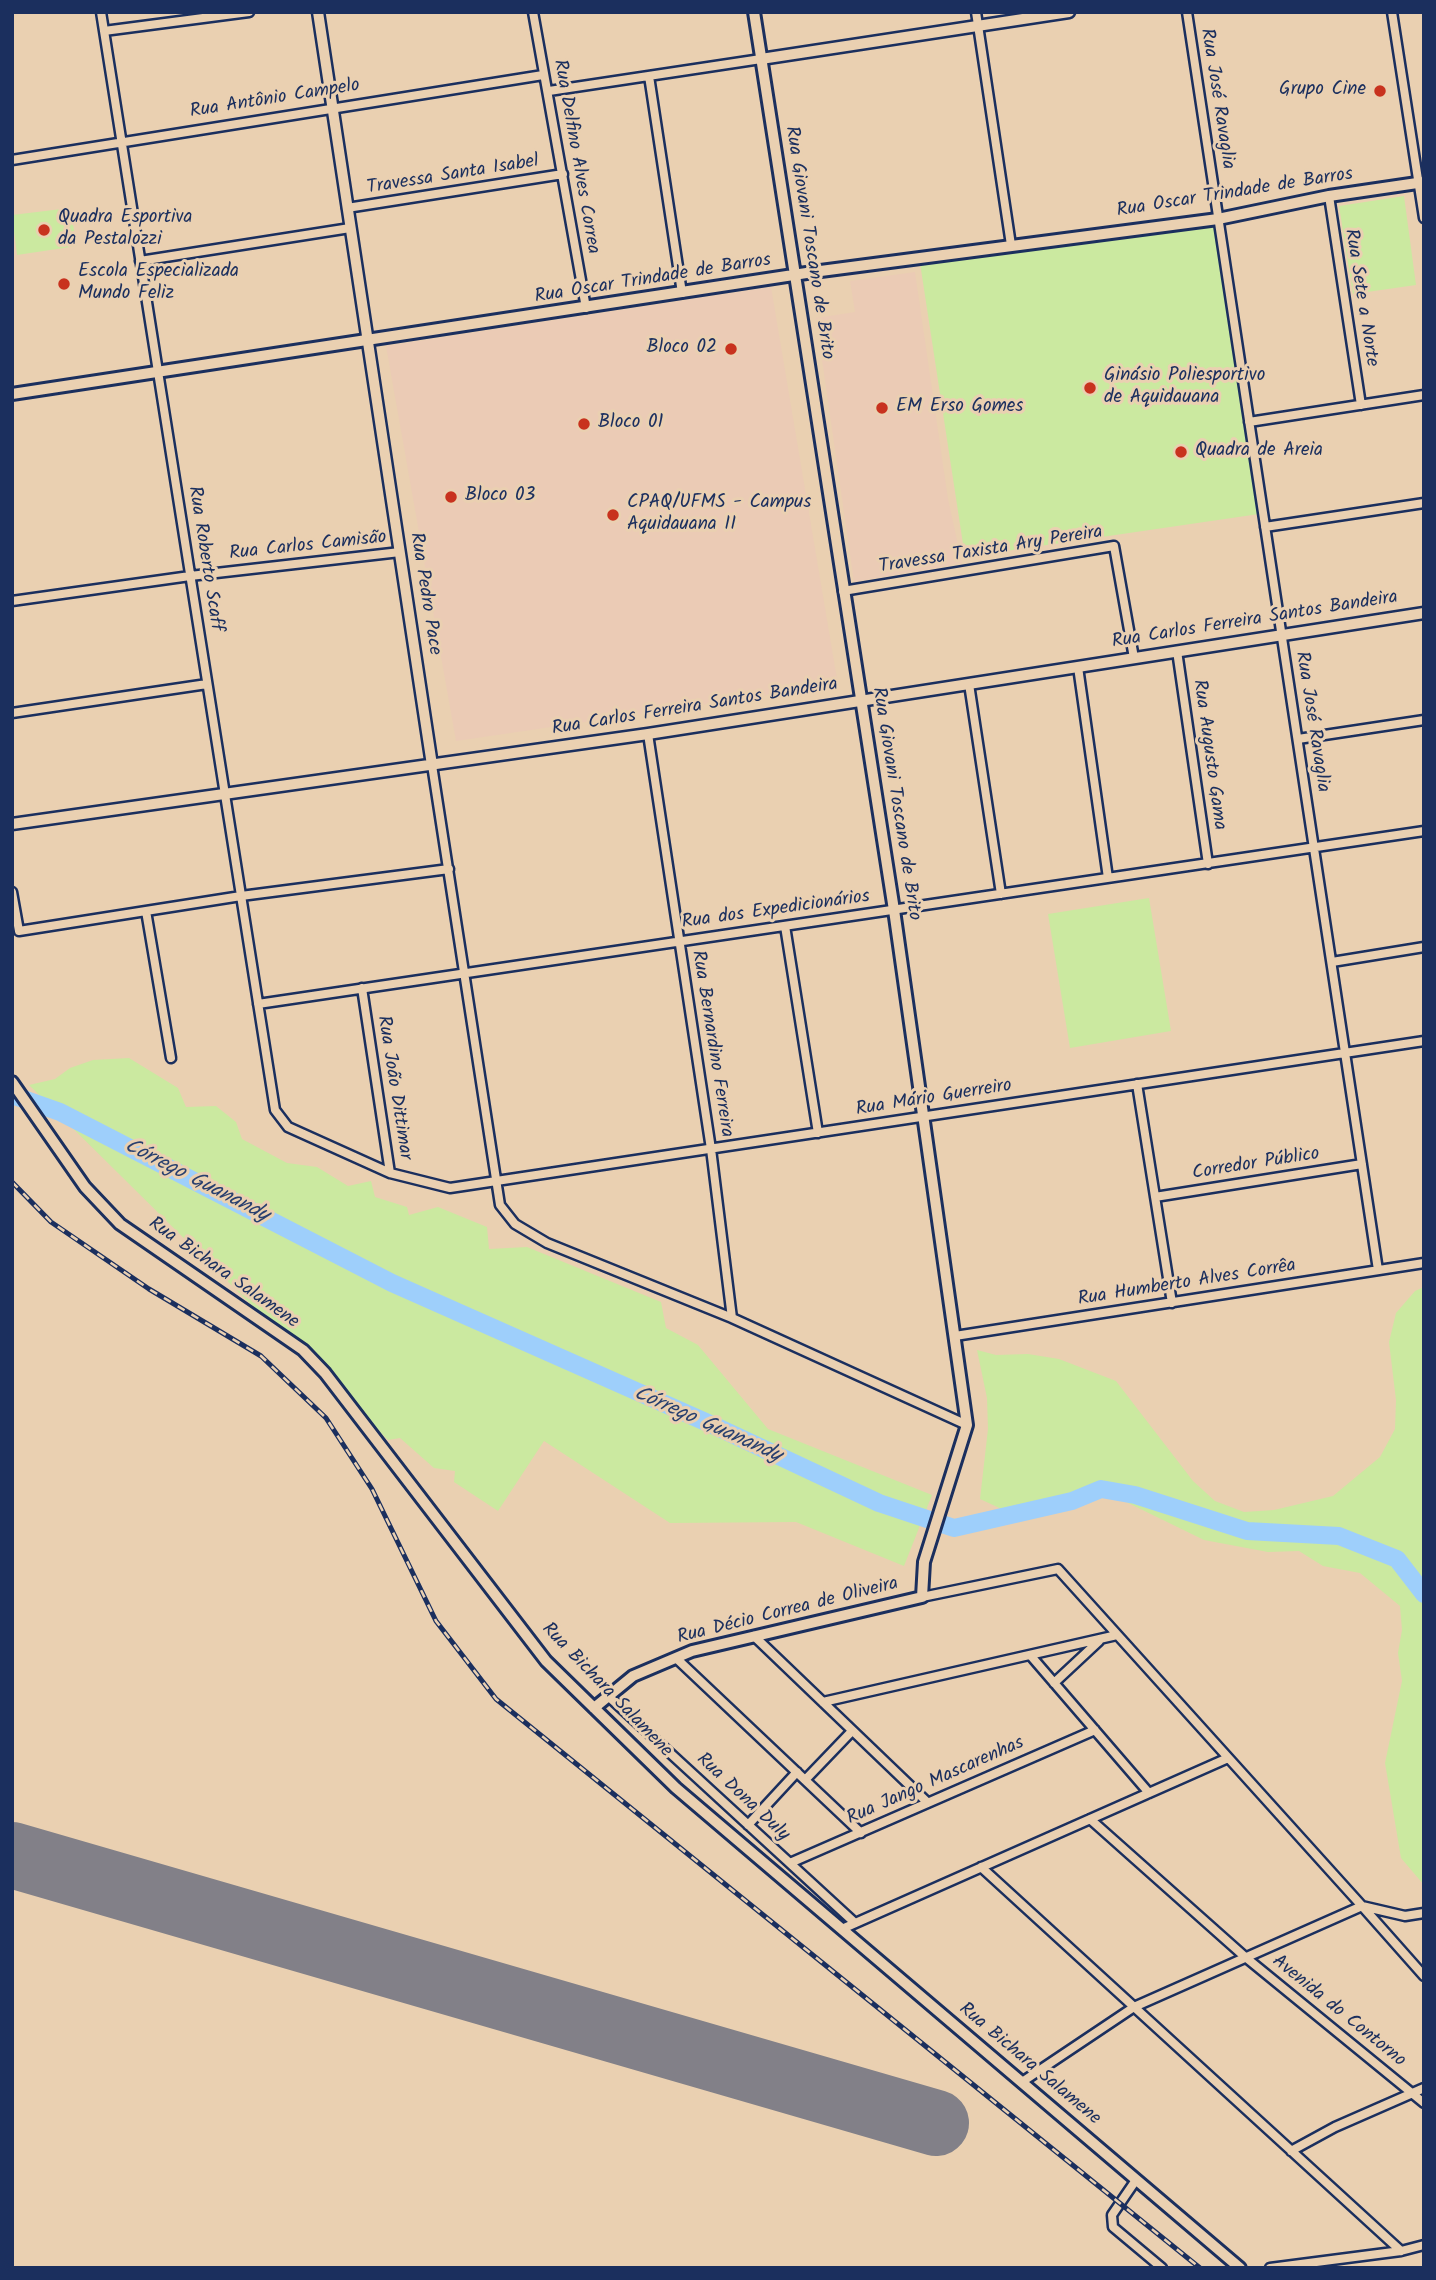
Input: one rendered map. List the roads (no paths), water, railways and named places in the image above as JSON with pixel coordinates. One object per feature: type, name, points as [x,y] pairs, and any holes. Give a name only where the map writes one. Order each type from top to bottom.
[{"type":"main road","name":"Rua Giovani Toscano de Brito","points":[[754,12],[894,910],[967,1425],[926,1557],[922,1597]]},
{"type":"main road","name":"Rua Oscar Trindade de Barros","points":[[12,394],[796,275],[1218,219],[1329,196],[1421,183]]},
{"type":"main road","name":"Rua Bichara Salamene","points":[[13,1082],[85,1187],[120,1224],[303,1350],[325,1373],[546,1661],[676,1788],[1240,2268]]},
{"type":"main road","name":"Rua Décio Correa de Oliveira","points":[[594,1708],[632,1676],[676,1658],[754,1636],[922,1597]]},
{"type":"street","name":"Rua Roberto Scaff","points":[[101,12],[275,1110],[288,1127],[390,1173]]},
{"type":"street","points":[[104,31],[249,12]]},
{"type":"street","name":"Rua Pedro Pace","points":[[318,12],[500,1205],[515,1224],[536,1237],[732,1318],[967,1425]]},
{"type":"street","name":"Rua Delfino Alves Correa","points":[[533,12],[586,308]]},
{"type":"street","points":[[976,12],[1011,245]]},
{"type":"street","points":[[549,91],[1069,12]]},
{"type":"street","name":"Rua José Ravaglia","points":[[1187,12],[1378,1270]]},
{"type":"street","points":[[1392,12],[1421,183],[1424,218]]},
{"type":"street","name":"Rua Antônio Campelo","points":[[12,160],[543,75]]},
{"type":"street","points":[[649,76],[682,293]]},
{"type":"street","name":"Travessa Santa Isabel","points":[[347,208],[563,174]]},
{"type":"street","name":"Rua Sete a Norte","points":[[1329,196],[1361,405]]},
{"type":"street","points":[[140,261],[350,228]]},
{"type":"street","points":[[1249,422],[1424,395]]},
{"type":"street","points":[[1265,527],[1424,503]]},
{"type":"street","name":"Travessa Taxista Ary Pereira","points":[[843,591],[1115,546],[1134,658]]},
{"type":"street","name":"Rua Carlos Camisão","points":[[12,601],[190,576],[400,552]]},
{"type":"street","name":"Rua Carlos Ferreira Santos Bandeira","points":[[12,824],[648,734],[1424,613]]},
{"type":"street","name":"Rua Augusto Gama","points":[[1177,651],[1208,864]]},
{"type":"street","points":[[1078,667],[1108,878]]},
{"type":"street","points":[[12,713],[208,684]]},
{"type":"street","points":[[969,684],[1001,894]]},
{"type":"street","points":[[1298,739],[1424,720]]},
{"type":"street","name":"Rua Bernardino Ferreira","points":[[648,734],[711,1149],[732,1318]]},
{"type":"street","name":"Rua dos Expedicionários","points":[[258,1004],[1424,831]]},
{"type":"street","points":[[12,891],[15,932],[241,896],[449,870]]},
{"type":"street","points":[[146,911],[171,1058]]},
{"type":"street","points":[[785,926],[818,1133]]},
{"type":"street","points":[[1332,962],[1424,947]]},
{"type":"street","name":"Rua João Dittimar","points":[[362,988],[390,1173],[450,1188]]},
{"type":"street","name":"Rua Mário Guerreiro","points":[[450,1188],[1424,1041]]},
{"type":"street","points":[[1137,1084],[1172,1303]]},
{"type":"street","name":"Corredor Público","points":[[1155,1197],[1362,1164]]},
{"type":"street","name":"Rua Humberto Alves Corrêa","points":[[955,1336],[1424,1263]]},
{"type":"street","points":[[922,1597],[1058,1569],[1424,1976]]},
{"type":"street","points":[[823,1703],[1117,1635]]},
{"type":"street","points":[[754,1636],[927,1802]]},
{"type":"street","points":[[1054,1683],[1101,1639]]},
{"type":"street","points":[[1031,1656],[1149,1793]]},
{"type":"street","points":[[676,1658],[861,1833]]},
{"type":"street","name":"Rua Dona Duly","points":[[608,1696],[855,1923]]},
{"type":"street","name":"Rua Jango Mascarenhas","points":[[790,1863],[1095,1730]]},
{"type":"street","points":[[805,1780],[852,1731]]},
{"type":"street","points":[[842,1929],[1228,1758]]},
{"type":"street","points":[[748,1825],[797,1772]]},
{"type":"street","points":[[1022,2082],[1133,2007],[1244,1956],[1090,1819]]},
{"type":"street","points":[[981,1867],[1401,2251]]},
{"type":"street","points":[[1362,1906],[1405,1916],[1424,1913]]},
{"type":"street","name":"Avenida do Contorno","points":[[1362,1906],[1244,1956],[1424,2103]]},
{"type":"street","name":"Avenida do Contorno","points":[[1413,2094],[1424,2088]]},
{"type":"street","points":[[1291,2151],[1335,2127],[1413,2094]]},
{"type":"street","points":[[1136,2180],[1112,2215],[1113,2227],[1162,2268]]},
{"type":"street","points":[[1270,2268],[1401,2251],[1424,2245]]},
{"type":"waterway","name":"Córrego Guanandy","points":[[12,1095],[60,1112],[392,1283],[717,1427],[879,1503],[954,1528],[1072,1501],[1101,1489],[1135,1495],[1247,1531],[1339,1536],[1397,1559],[1424,1594]]},
{"type":"railway","points":[[12,1182],[51,1222],[149,1289],[261,1356],[326,1418],[372,1489],[436,1621],[496,1699],[1200,2268]]},
{"type":"place","name":"Grupo Cine","points":[[1380,91]]},
{"type":"place","name":"Quadra Esportiva da Pestalozzi","points":[[44,230]]},
{"type":"place","name":"Escola Especializada Mundo Feliz","points":[[64,284]]},
{"type":"place","name":"Bloco 02","points":[[731,349]]},
{"type":"place","name":"Ginásio Poliesportivo de Aquidauana","points":[[1090,388]]},
{"type":"place","name":"EM Erso Gomes","points":[[882,408]]},
{"type":"place","name":"Bloco 01","points":[[584,424]]},
{"type":"place","name":"Quadra de Areia","points":[[1181,452]]},
{"type":"place","name":"Bloco 03","points":[[451,497]]},
{"type":"place","name":"CPAQ/UFMS - Campus Aquidauana II","points":[[613,515]]}]
